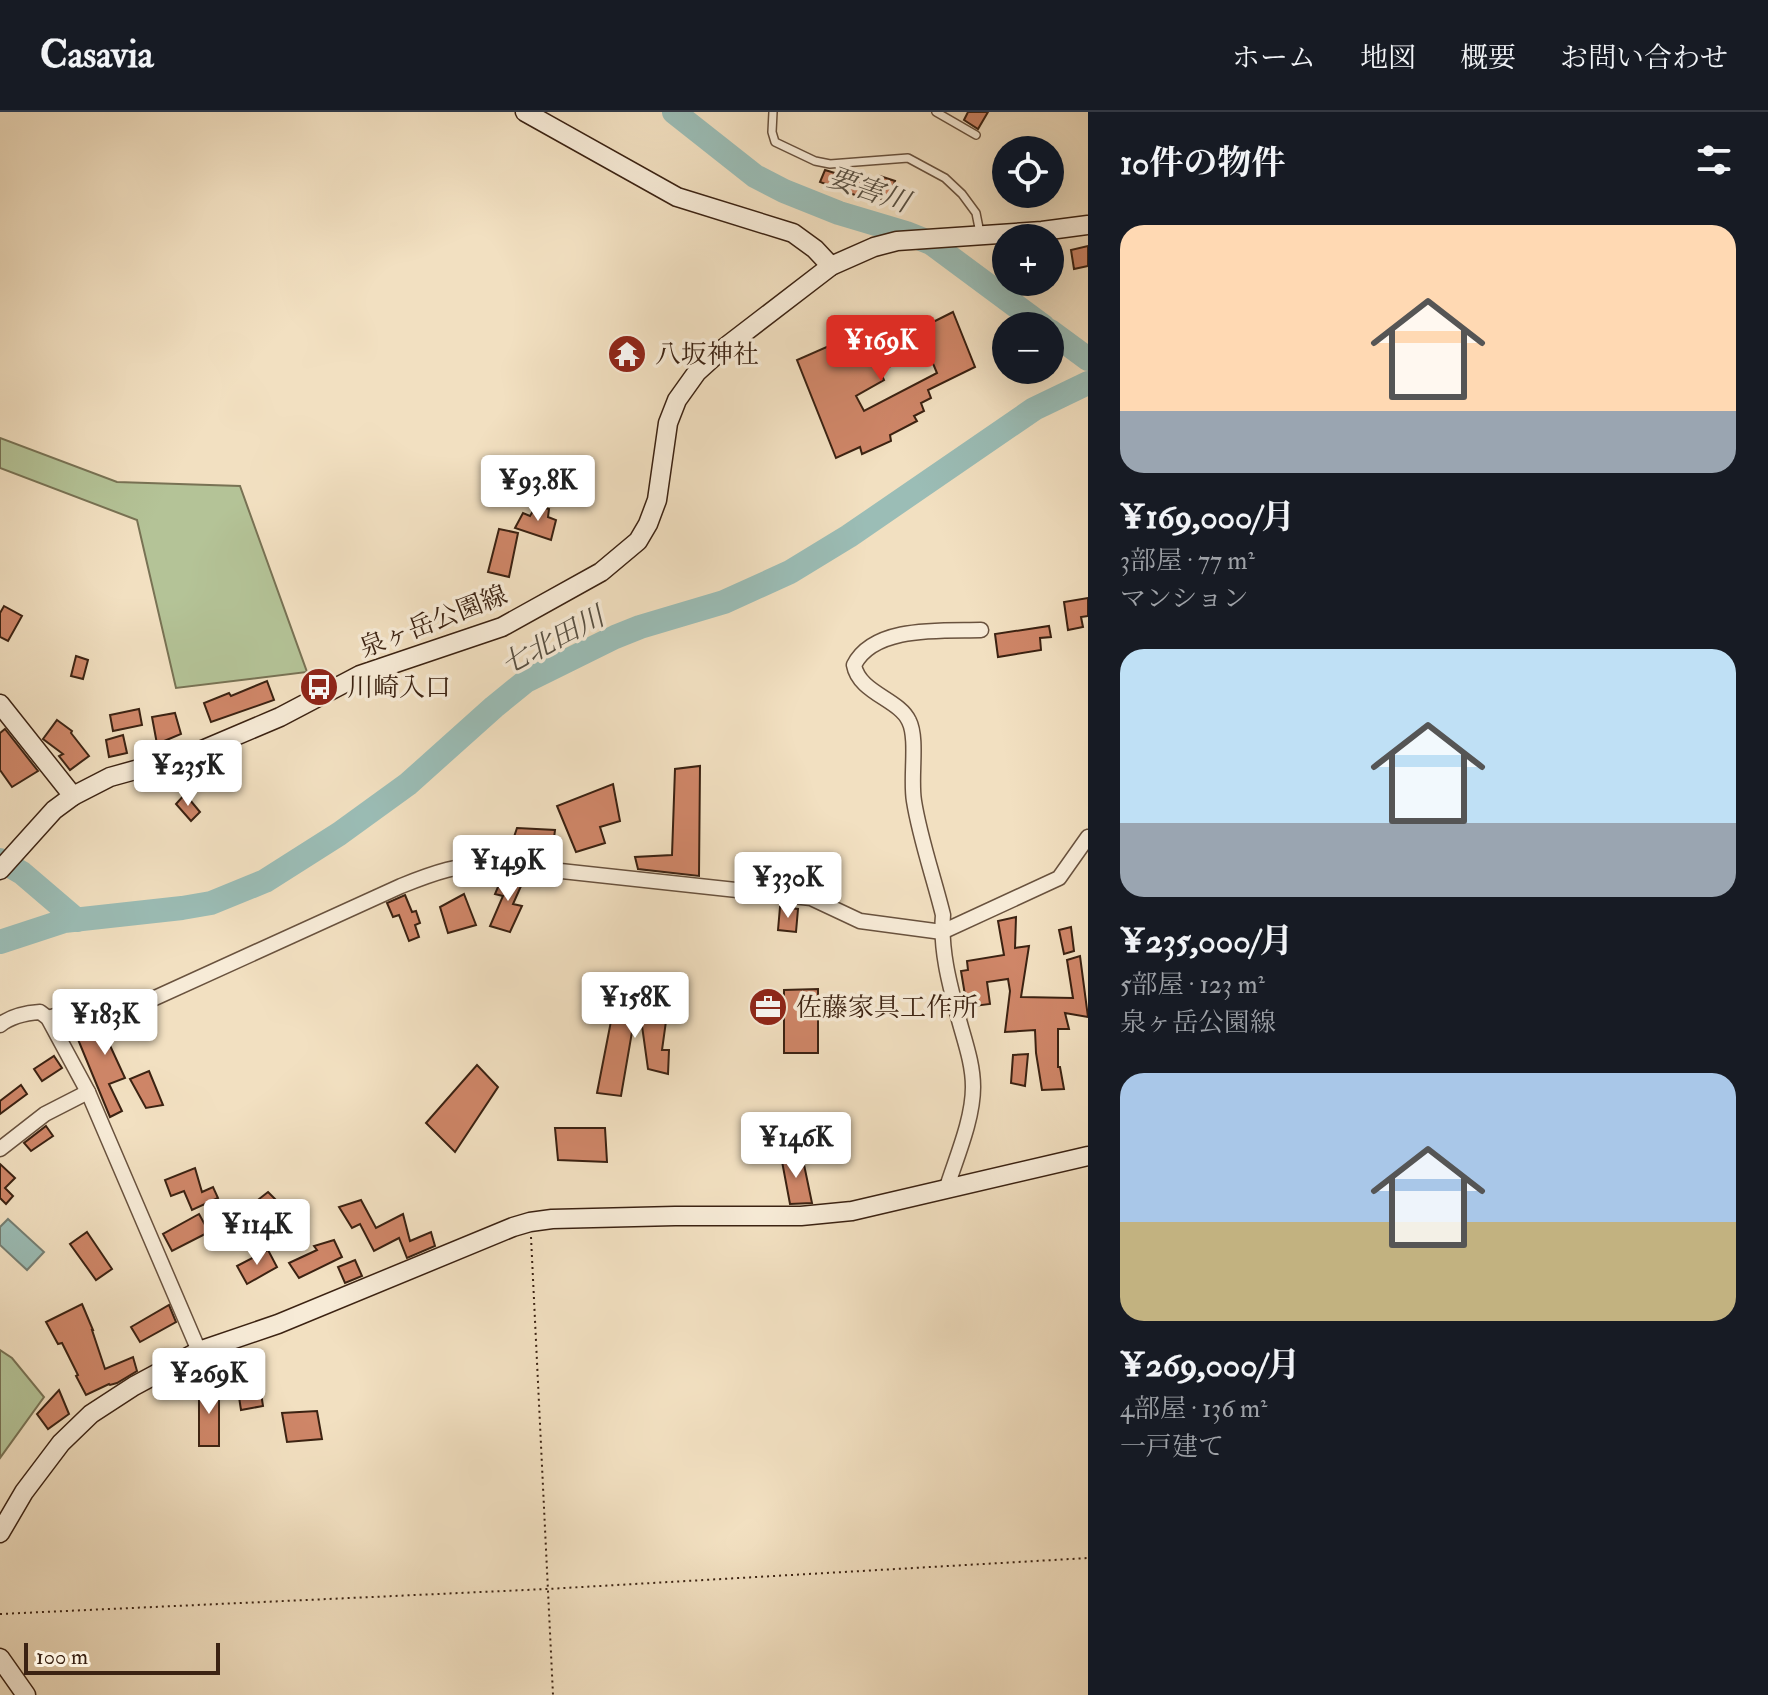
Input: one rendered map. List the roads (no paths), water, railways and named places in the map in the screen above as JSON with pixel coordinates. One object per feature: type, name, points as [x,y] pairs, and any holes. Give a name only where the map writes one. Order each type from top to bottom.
[{"type":"street","points":[[525,112],[677,197],[793,233],[831,266]]},
{"type":"street","name":"泉ヶ岳公園線","points":[[0,870],[54,810],[73,796],[110,777],[193,754],[280,717],[360,675],[502,627],[601,572],[638,541],[648,524],[657,500],[668,423],[677,400],[697,372],[831,266],[874,247],[897,241],[1088,225]]},
{"type":"street","points":[[946,1190],[969,1116],[974,1083],[946,963],[943,915],[914,802],[911,779],[913,732],[906,716],[862,681],[854,665],[868,647],[898,636],[981,630]]},
{"type":"street","points":[[0,704],[73,796]]},
{"type":"street","points":[[48,1018],[107,1001],[146,1002],[401,886],[433,873],[472,864],[811,898],[860,921],[942,932],[1059,878],[1088,837]]},
{"type":"street","points":[[0,1025],[29,1013],[40,1012],[48,1018],[88,1092],[199,1351]]},
{"type":"street","points":[[0,1149],[45,1114],[88,1092]]},
{"type":"street","points":[[0,1533],[44,1463],[76,1427],[134,1386],[199,1351],[278,1324],[493,1234],[530,1222],[552,1219],[801,1216],[852,1211],[1088,1156]]},
{"type":"street","points":[[0,1658],[26,1695]]},
{"type":"lane","points":[[773,112],[775,142],[815,161],[830,164],[908,158],[945,178],[976,213],[981,236]]},
{"type":"lane","points":[[936,112],[976,135]]},
{"type":"water","points":[[8,1219],[44,1252],[27,1270],[0,1245],[0,1227]]},
{"type":"waterway","name":"要害川","points":[[674,112],[755,176],[839,213],[931,243],[1024,312]]},
{"type":"waterway","name":"要害川","points":[[1064,341],[1088,359]]},
{"type":"waterway","name":"七北田川","points":[[0,942],[64,921],[211,903],[265,881],[339,834],[408,784],[526,681],[615,637],[724,602],[790,572],[849,536],[1034,409],[1088,383]]},
{"type":"waterway","points":[[0,860],[22,873],[77,920]]},
{"type":"place","name":"八坂神社","points":[[627,354]]},
{"type":"place","name":"川崎入口","points":[[319,687]]},
{"type":"place","name":"佐藤家具工作所","points":[[768,1007]]}]
